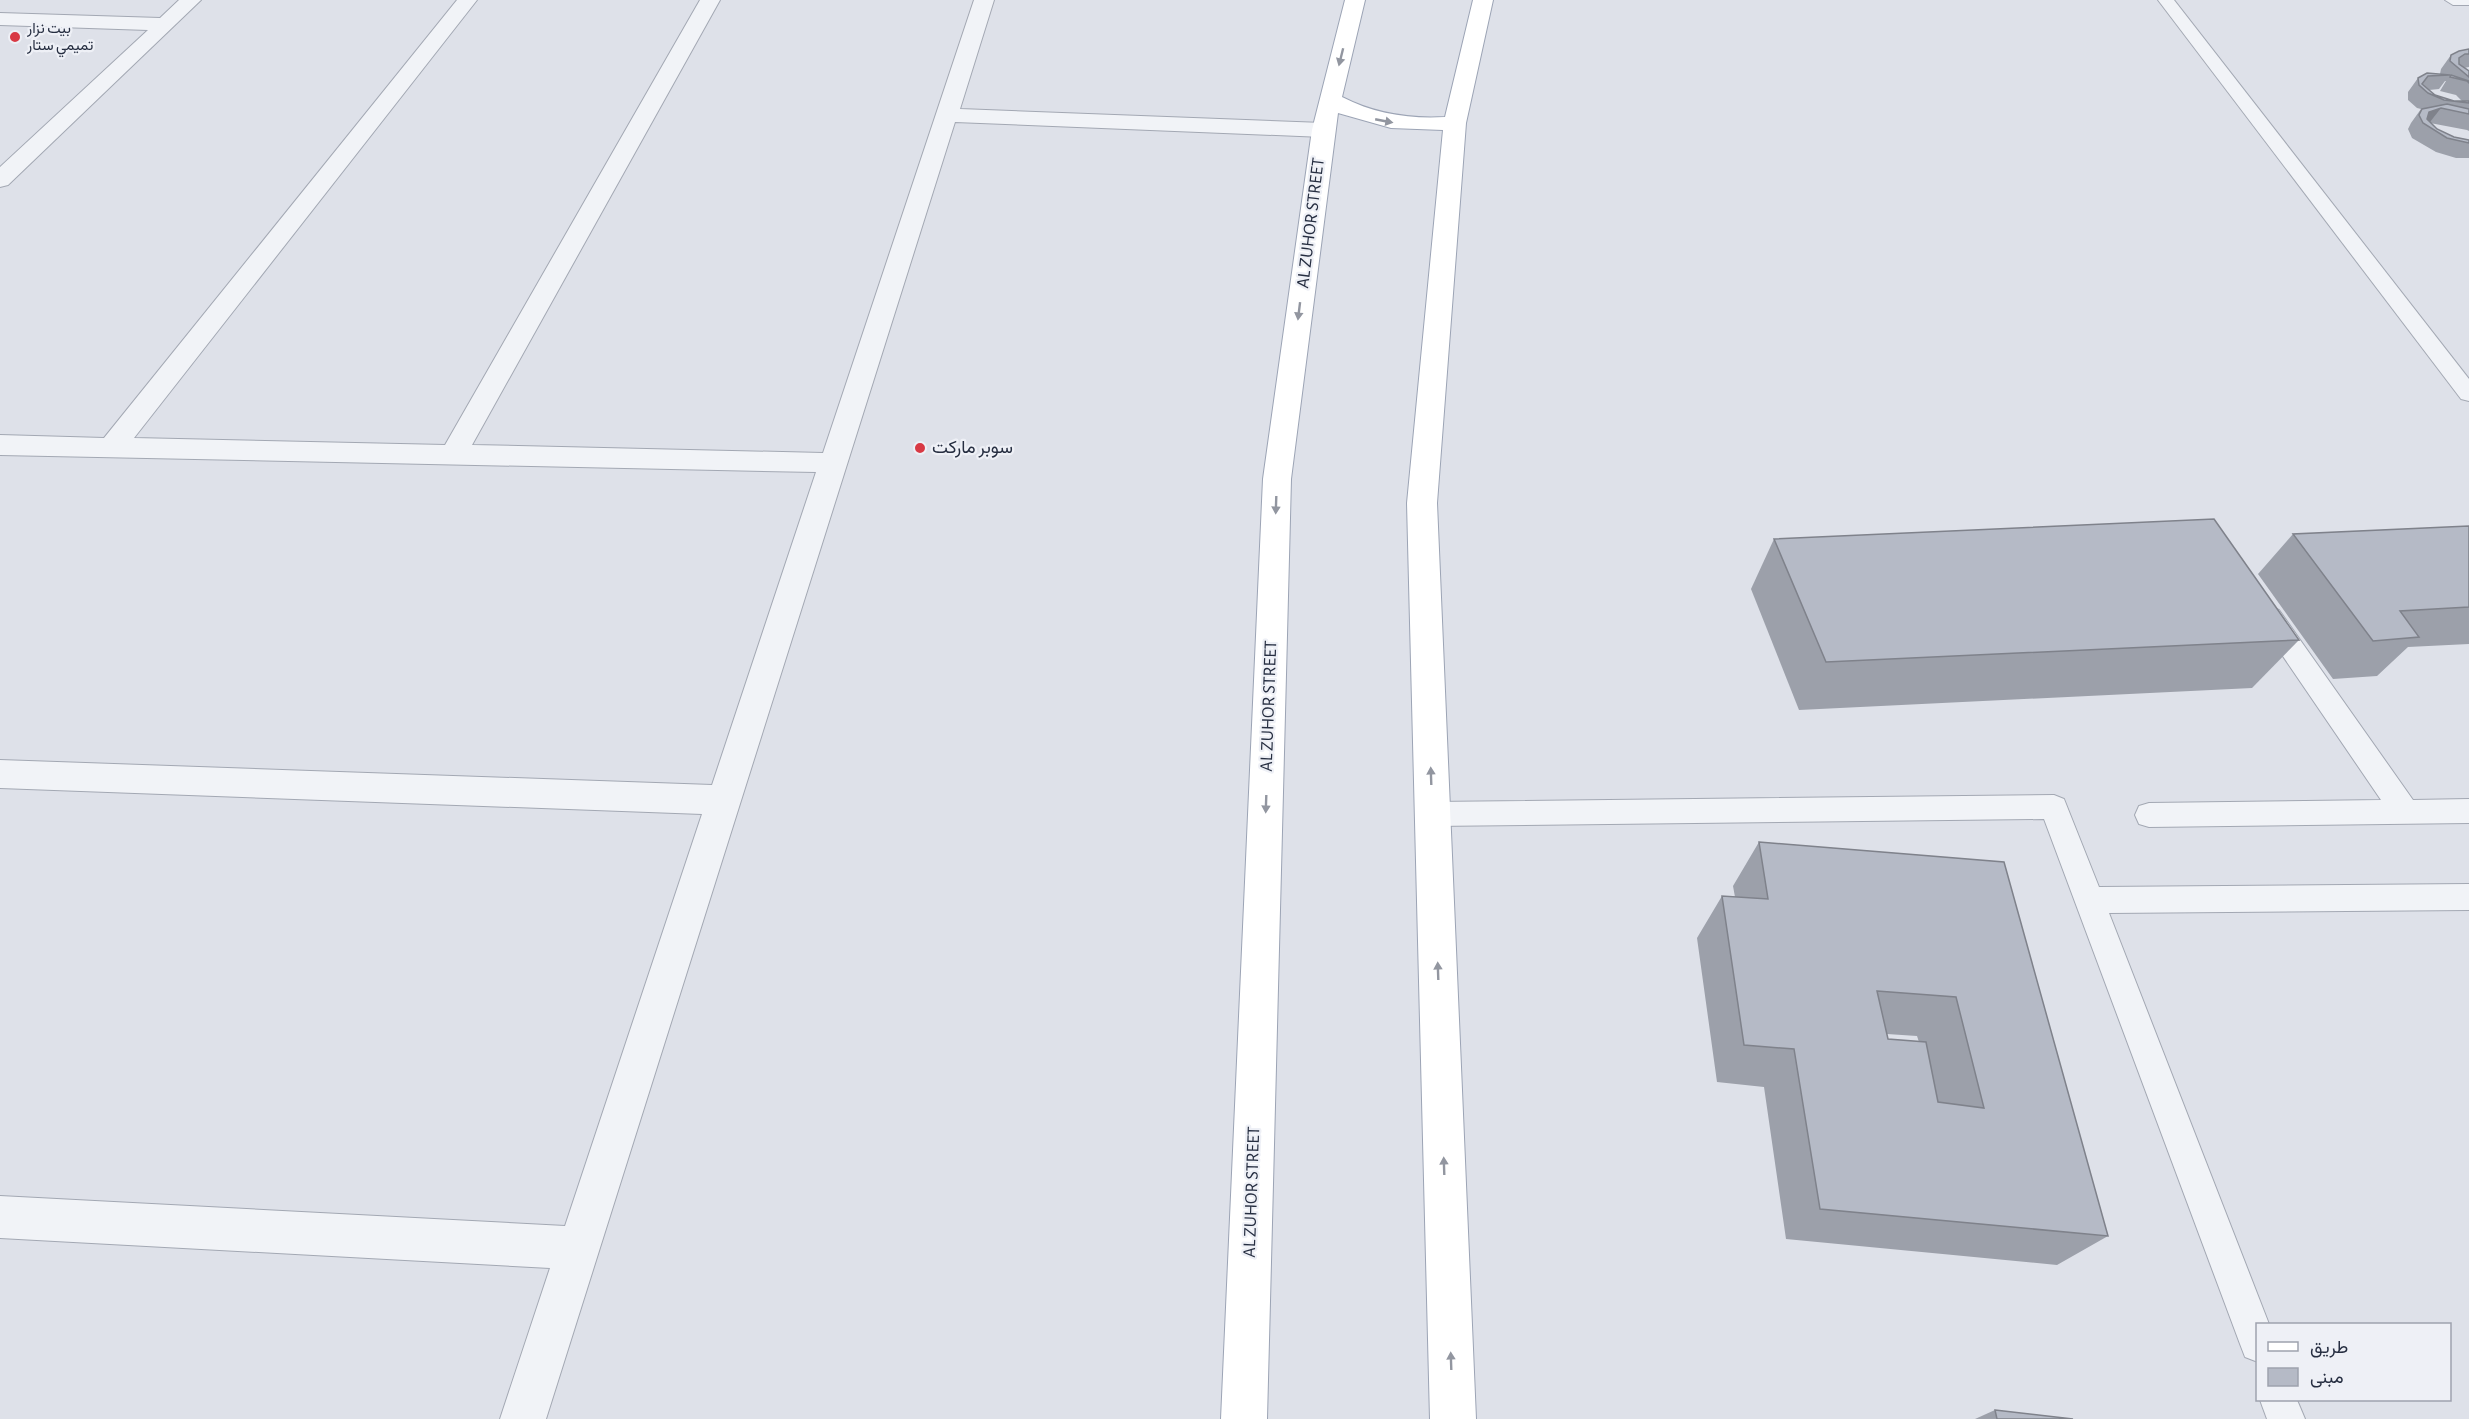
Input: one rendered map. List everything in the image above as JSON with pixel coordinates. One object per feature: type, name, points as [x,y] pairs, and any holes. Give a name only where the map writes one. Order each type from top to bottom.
[{"type":"main road","name":"AL ZUHOR STREET","points":[[1244,1419],[1277,479],[1327,115],[1356,0]]},
{"type":"main road","points":[[1453,1419],[1422,503],[1455,123],[1483,0]]},
{"type":"main road","points":[[1327,115],[1433,125],[1455,123]]},
{"type":"street","points":[[5,171],[191,0]]},
{"type":"street","points":[[111,448],[468,0]]},
{"type":"street","points":[[453,455],[710,0]]},
{"type":"street","points":[[523,1419],[984,0]]},
{"type":"street","points":[[0,19],[166,24]]},
{"type":"street","points":[[947,115],[1327,115]]},
{"type":"street","points":[[0,445],[834,463]]},
{"type":"street","points":[[0,774],[724,800]]},
{"type":"street","points":[[0,1217],[578,1248]]},
{"type":"lane","points":[[2166,0],[2469,394]]},
{"type":"lane","points":[[2453,0],[2469,0]]},
{"type":"lane","points":[[2253,592],[2406,813]]},
{"type":"lane","points":[[1433,814],[2054,807],[2256,1339]]},
{"type":"lane","points":[[2149,815],[2469,811]]},
{"type":"lane","points":[[2089,900],[2469,897]]},
{"type":"lane","points":[[2278,1401],[2286,1419]]},
{"type":"building","points":[[2469,49],[2469,54],[2459,58],[2459,64],[2469,71],[2469,77],[2450,61],[2451,55]]},
{"type":"building","points":[[2427,73],[2450,75],[2428,76],[2422,84],[2435,95],[2454,101],[2469,101],[2469,103],[2444,100],[2428,93],[2419,85],[2418,78]]},
{"type":"building","points":[[2451,75],[2469,81],[2469,83],[2450,77]]},
{"type":"building","points":[[2447,104],[2469,109],[2469,114],[2441,108],[2429,112],[2427,119],[2437,129],[2454,137],[2469,140],[2469,143],[2447,138],[2423,123],[2419,115],[2422,109]]},
{"type":"building","points":[[2214,519],[2299,640],[1826,662],[1774,539]]},
{"type":"building","points":[[2469,526],[2469,607],[2400,611],[2419,637],[2373,641],[2293,534]]},
{"type":"building","points":[[1759,842],[2004,862],[2108,1236],[1820,1209],[1794,1049],[1744,1045],[1722,896],[1768,899]],"holes":[[[1877,991],[1956,997],[1984,1108],[1938,1102],[1926,1042],[1888,1039]]]},
{"type":"building","points":[[1995,1410],[2073,1419],[1997,1419]]},
{"type":"place","name":"بيت نزار تميمي ستار","points":[[15,37]]},
{"type":"place","name":"سوبر ماركت","points":[[920,448]]}]
